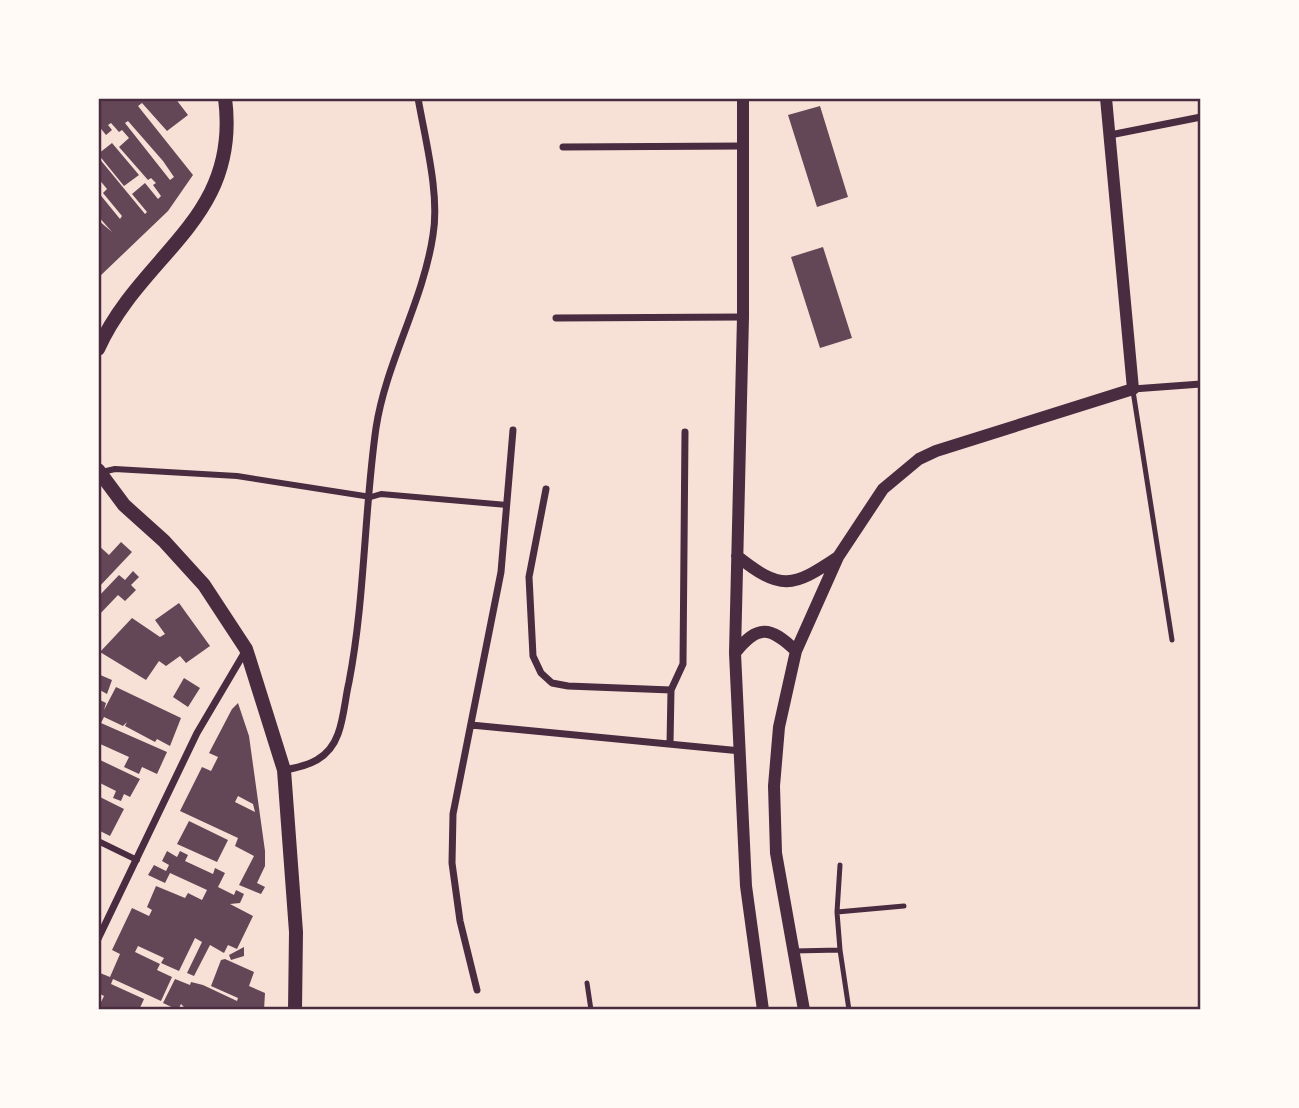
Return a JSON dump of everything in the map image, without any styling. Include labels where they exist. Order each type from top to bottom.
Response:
[{"type":"main road","points":[[100,340],[148,274],[206,206],[219,180],[227,149],[225,98]]},
{"type":"main road","points":[[99,472],[124,505],[164,541],[204,585],[246,649],[284,770],[296,932],[295,1010]]},
{"type":"street","points":[[284,770],[317,761],[330,750],[338,733],[354,656],[376,428],[389,374],[420,285],[434,233],[431,174],[418,98]]},
{"type":"street","points":[[743,98],[743,317],[735,653],[742,751],[746,886],[763,1010]]},
{"type":"street","points":[[1106,98],[1133,389]]},
{"type":"street","points":[[1110,135],[1201,117]]},
{"type":"street","points":[[563,147],[743,146]]},
{"type":"street","points":[[556,318],[743,317]]},
{"type":"street","points":[[804,1010],[776,853],[774,786],[779,727],[796,651],[838,557],[883,489],[919,459],[936,451],[1133,389],[1201,384]]},
{"type":"street","points":[[477,990],[460,920],[452,863],[453,814],[501,572],[513,430]]},
{"type":"street","points":[[670,744],[671,690],[682,664],[685,432]]},
{"type":"street","points":[[99,472],[115,469],[237,476],[371,497],[381,494],[507,505]]},
{"type":"street","points":[[546,489],[528,576],[533,656],[541,673],[552,683],[568,686],[671,690]]},
{"type":"street","points":[[737,556],[774,582],[795,580],[838,557]]},
{"type":"street","points":[[735,653],[759,631],[775,633],[796,651]]},
{"type":"street","points":[[98,939],[197,733],[246,649]]},
{"type":"street","points":[[471,725],[742,751]]},
{"type":"street","points":[[98,841],[137,860]]},
{"type":"lane","points":[[1133,389],[1172,640]]},
{"type":"lane","points":[[841,865],[837,912],[849,1010]]},
{"type":"lane","points":[[837,912],[904,906]]},
{"type":"lane","points":[[794,951],[840,950]]},
{"type":"lane","points":[[587,984],[591,1010]]},
{"type":"building","points":[[98,98],[175,98],[188,115],[167,131],[142,103],[138,106],[193,175],[168,211],[98,278],[98,220],[112,232],[98,216],[98,192],[120,219],[122,216],[103,193],[107,189],[98,178],[98,157],[145,214],[147,212],[132,194],[145,183],[158,199],[161,196],[153,185],[156,183],[151,178],[148,180],[119,147],[129,138],[122,130],[119,132],[111,123],[108,125],[112,130],[106,135],[98,125]],"holes":[[[128,121],[174,177],[170,180],[125,123]]]},
{"type":"building","points":[[820,106],[848,197],[817,207],[788,115]]},
{"type":"building","points":[[112,143],[139,175],[124,186],[98,154]]},
{"type":"building","points":[[823,247],[852,338],[820,348],[791,257]]},
{"type":"building","points":[[121,542],[132,552],[98,588],[98,545],[109,555]]},
{"type":"building","points":[[133,571],[139,577],[131,585],[136,590],[125,601],[118,595],[98,616],[98,597],[119,575],[125,580]]},
{"type":"building","points":[[179,603],[210,646],[186,663],[180,656],[166,666],[159,661],[146,680],[100,652],[132,618],[160,637],[165,634],[155,620]]},
{"type":"building","points":[[98,674],[112,680],[107,694],[98,689]]},
{"type":"building","points":[[184,678],[200,688],[188,707],[173,697]]},
{"type":"building","points":[[116,687],[181,718],[170,746],[157,739],[155,742],[125,726],[127,722],[123,726],[104,717],[101,723],[167,752],[157,774],[142,767],[139,774],[124,767],[129,757],[98,743],[98,699],[106,703],[104,710]]},
{"type":"building","points":[[238,703],[249,736],[265,851],[265,866],[257,883],[265,887],[261,894],[239,885],[254,856],[235,846],[238,838],[180,811],[202,767],[211,771],[218,757],[209,753],[232,709]],"holes":[[[238,796],[253,804],[255,812],[235,802]]]},
{"type":"building","points":[[98,759],[140,779],[130,797],[124,794],[121,801],[113,798],[116,791],[98,782]]},
{"type":"building","points":[[98,796],[124,809],[110,836],[98,830]]},
{"type":"building","points":[[189,821],[228,840],[217,862],[177,844]]},
{"type":"building","points":[[167,851],[177,857],[180,851],[188,855],[185,861],[213,874],[215,868],[225,873],[218,887],[234,895],[236,890],[244,894],[240,903],[230,904],[253,916],[237,949],[228,945],[224,953],[210,945],[194,976],[187,973],[202,942],[195,938],[179,971],[161,963],[164,958],[138,946],[135,952],[160,964],[157,970],[172,977],[161,1001],[113,979],[111,984],[144,999],[139,1010],[100,1010],[98,1008],[104,996],[98,993],[98,978],[100,973],[110,977],[120,954],[112,950],[132,908],[149,916],[152,910],[147,907],[156,886],[185,898],[188,893],[202,900],[207,890],[170,873],[165,883],[148,875],[154,865],[166,871],[169,865],[162,861]]},
{"type":"building","points":[[244,947],[244,956],[231,960],[229,955]]},
{"type":"building","points":[[225,959],[254,972],[249,986],[265,993],[264,1010],[187,1010],[181,1004],[178,1010],[163,1003],[175,979],[190,985],[191,982],[203,985],[237,1001],[238,998],[211,986],[221,960]]}]
